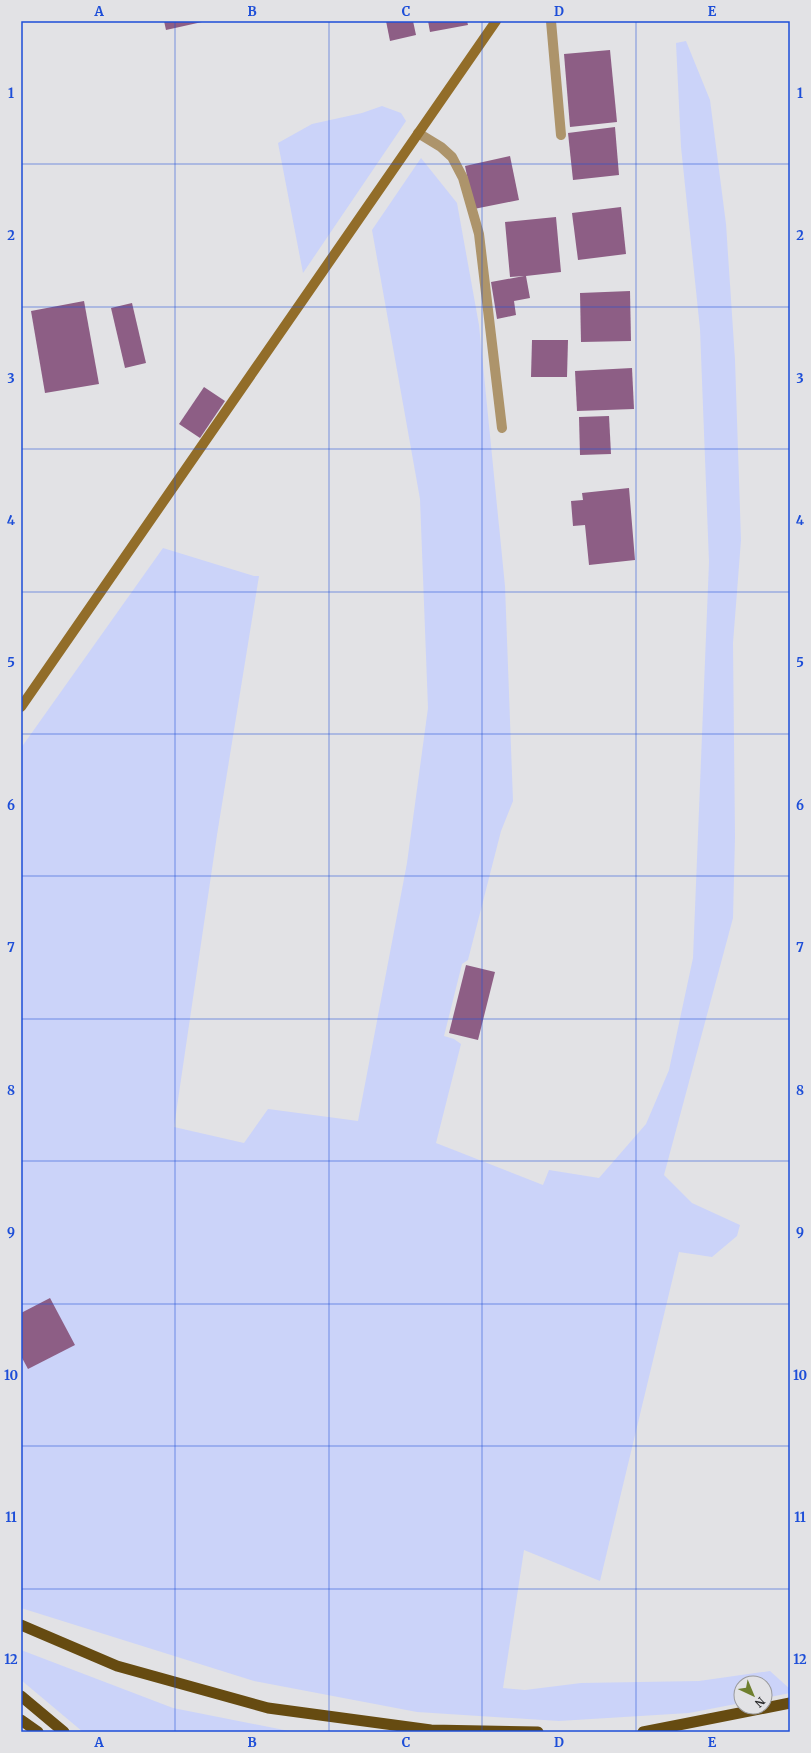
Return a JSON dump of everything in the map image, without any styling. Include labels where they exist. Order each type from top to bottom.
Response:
[{"type":"highway","points":[[21,1626],[117,1666],[268,1708],[431,1730],[538,1732]]},
{"type":"highway","points":[[21,1696],[64,1732]]},
{"type":"highway","points":[[643,1732],[790,1704]]},
{"type":"highway","points":[[21,1720],[38,1732]]},
{"type":"main road","points":[[21,707],[496,21]]},
{"type":"lane","points":[[551,21],[561,135]]},
{"type":"lane","points":[[418,133],[441,147],[452,157],[465,185],[479,234],[502,428]]},
{"type":"shaded area","points":[[686,41],[710,100],[726,224],[735,360],[741,540],[733,643],[735,837],[733,918],[664,1175],[692,1203],[740,1225],[737,1236],[712,1257],[679,1252],[600,1581],[524,1550],[503,1688],[525,1690],[581,1683],[699,1681],[733,1676],[733,1705],[689,1713],[559,1721],[417,1712],[254,1681],[21,1608],[21,748],[163,548],[254,576],[259,576],[217,835],[174,1127],[244,1143],[268,1109],[358,1121],[407,863],[428,708],[420,499],[372,230],[421,158],[457,203],[479,325],[505,586],[513,801],[501,831],[468,960],[462,964],[444,1036],[454,1039],[461,1044],[436,1143],[543,1185],[549,1170],[599,1178],[646,1124],[669,1070],[693,958],[709,562],[700,329],[681,147],[676,43]]},
{"type":"shaded area","points":[[382,106],[401,113],[406,121],[303,273],[278,143],[312,124],[362,113]]},
{"type":"shaded area","points":[[21,1650],[173,1708],[294,1732],[83,1732],[21,1680]]},
{"type":"shaded area","points":[[770,1671],[790,1689],[790,1693],[773,1696],[773,1675],[742,1675]]},
{"type":"building","points":[[164,21],[202,21],[202,22],[166,30]]},
{"type":"building","points":[[386,21],[413,21],[416,35],[390,41]]},
{"type":"building","points":[[428,21],[467,21],[468,25],[430,32]]},
{"type":"building","points":[[610,50],[617,122],[570,127],[564,54]]},
{"type":"building","points":[[615,127],[619,175],[573,180],[568,133]]},
{"type":"building","points":[[510,156],[519,200],[474,209],[465,166]]},
{"type":"building","points":[[621,207],[626,254],[578,260],[572,213]]},
{"type":"building","points":[[556,217],[561,272],[526,276],[530,298],[514,301],[516,315],[497,319],[491,282],[524,276],[510,277],[505,222]]},
{"type":"building","points":[[630,291],[631,341],[581,342],[580,293]]},
{"type":"building","points":[[84,301],[99,384],[45,393],[31,311]]},
{"type":"building","points":[[132,303],[146,363],[125,368],[111,308]]},
{"type":"building","points":[[532,340],[568,340],[567,377],[531,377]]},
{"type":"building","points":[[632,368],[634,409],[577,411],[575,371]]},
{"type":"building","points":[[204,387],[225,401],[200,438],[179,424]]},
{"type":"building","points":[[609,416],[611,454],[580,455],[579,417]]},
{"type":"building","points":[[629,488],[635,560],[589,565],[585,525],[573,526],[571,501],[583,500],[582,493]]},
{"type":"building","points":[[466,965],[495,972],[478,1040],[449,1033]]},
{"type":"building","points":[[50,1298],[75,1345],[28,1369],[21,1356],[21,1313]]}]
